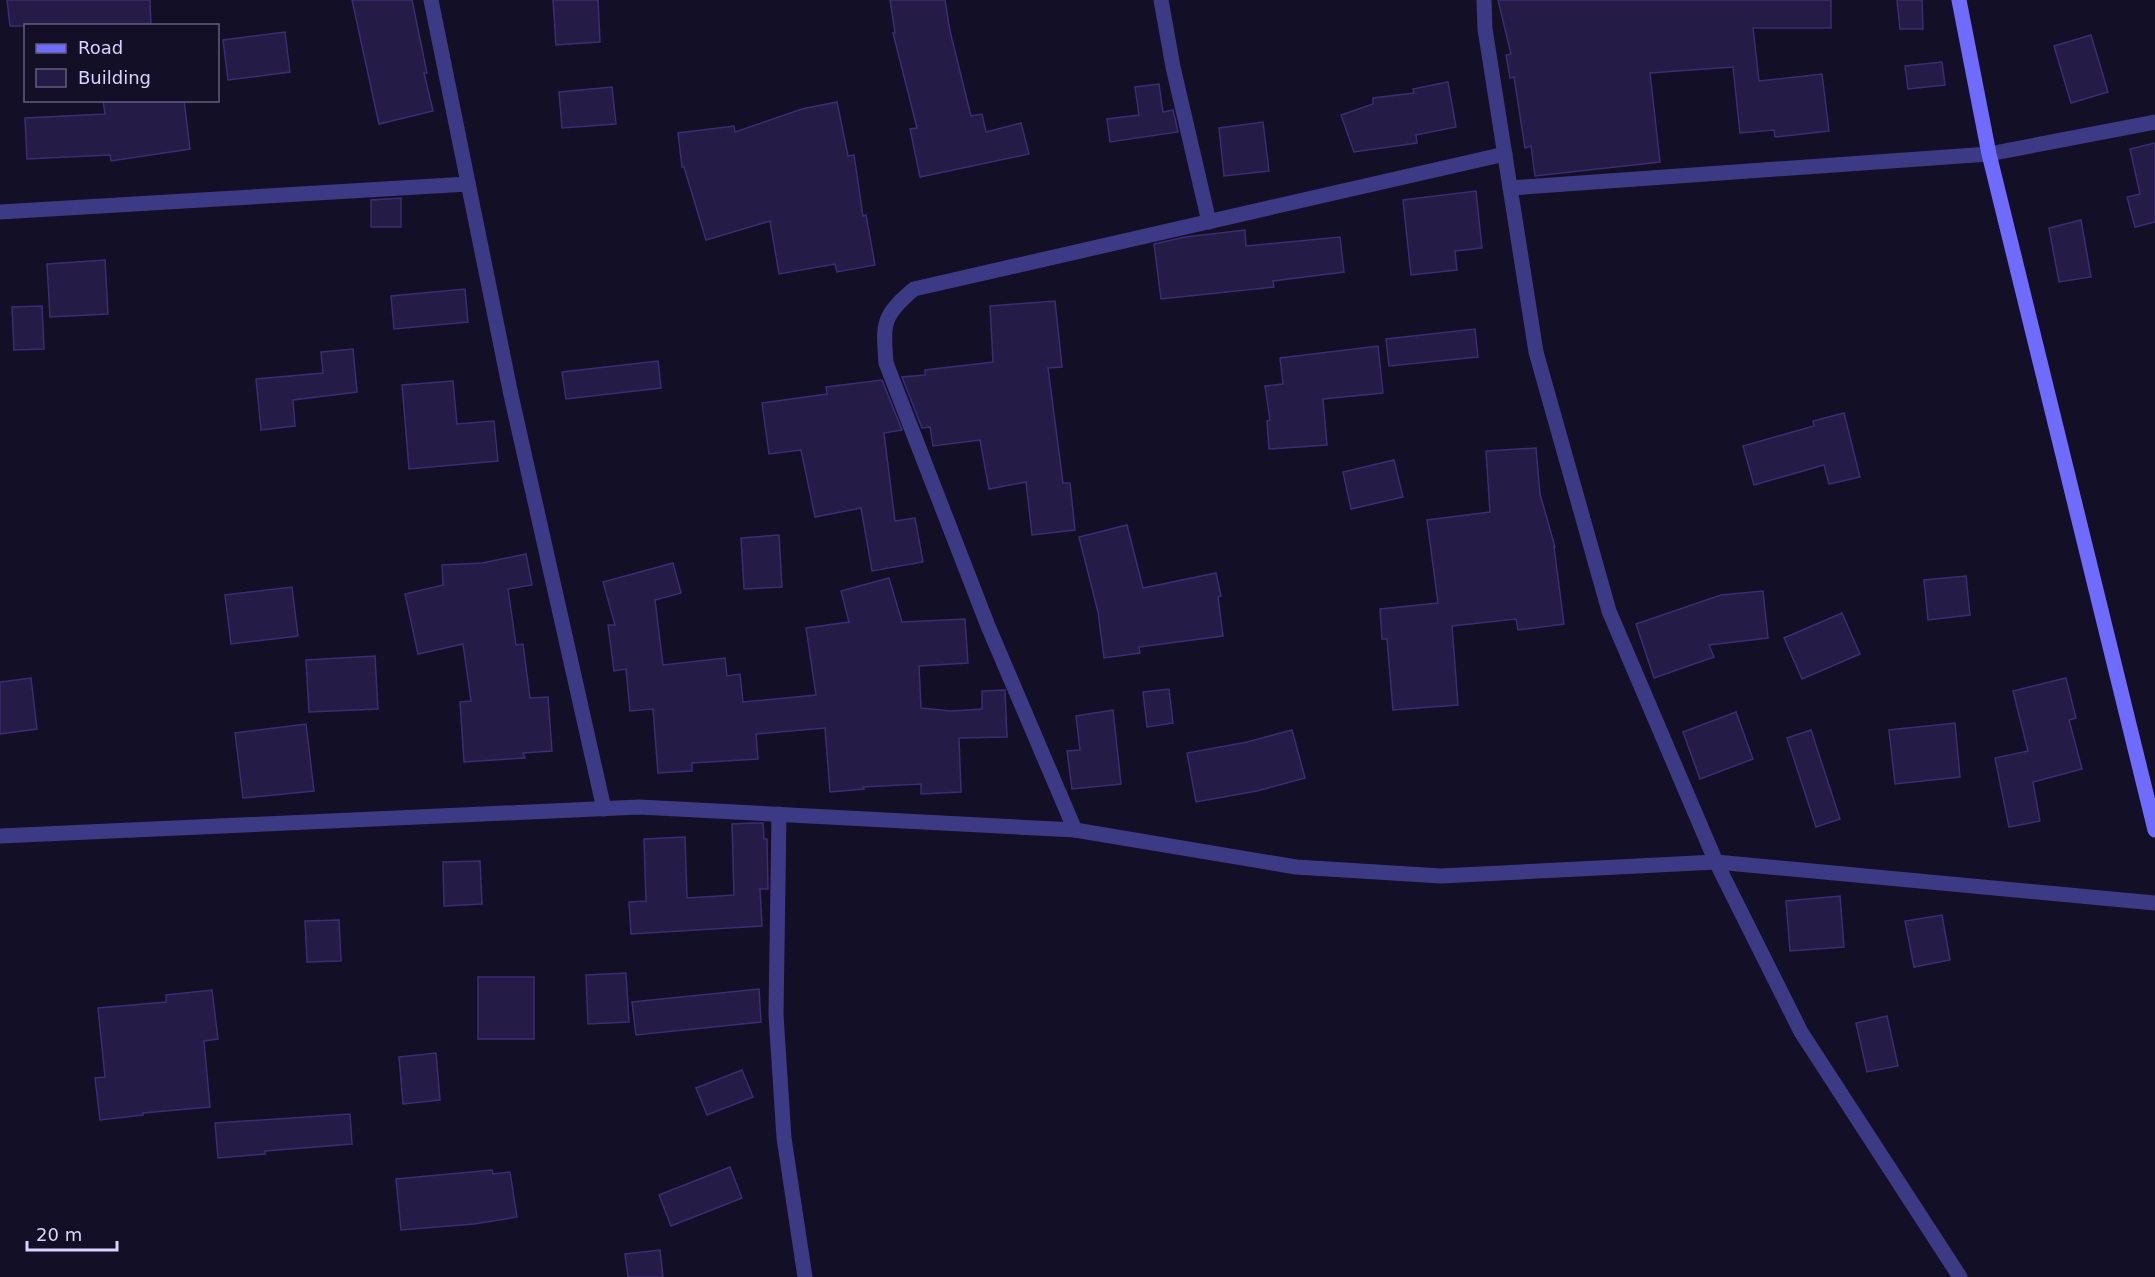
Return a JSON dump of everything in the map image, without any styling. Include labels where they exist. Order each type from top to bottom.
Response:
[{"type":"street","points":[[431,0],[511,395],[604,809]]},
{"type":"street","points":[[1161,0],[1173,67],[1209,222]]},
{"type":"street","points":[[1484,0],[1485,29],[1536,352],[1609,611],[1716,862],[1801,1032],[1959,1277]]},
{"type":"street","points":[[1959,0],[1989,154],[2155,830]]},
{"type":"street","points":[[1510,188],[1989,154],[2155,122]]},
{"type":"street","points":[[1075,830],[988,627],[886,363],[884,332],[892,307],[914,289],[1504,154]]},
{"type":"street","points":[[0,212],[468,184]]},
{"type":"street","points":[[0,836],[639,807],[1075,830],[1296,867],[1441,876],[1716,862],[2155,903]]},
{"type":"street","points":[[779,814],[777,1026],[784,1138],[805,1277]]},
{"type":"building","points":[[7,0],[150,0],[151,24],[24,24],[24,26],[10,26]]},
{"type":"building","points":[[352,0],[412,0],[433,111],[379,124]]},
{"type":"building","points":[[553,0],[598,0],[600,42],[556,45]]},
{"type":"building","points":[[890,0],[945,0],[950,31],[971,116],[982,114],[986,132],[1021,123],[1029,154],[920,177],[910,129],[917,128],[893,33],[895,33]]},
{"type":"building","points":[[1498,0],[1831,0],[1831,28],[1753,28],[1759,81],[1822,74],[1829,131],[1775,137],[1774,130],[1740,133],[1733,67],[1650,73],[1660,162],[1535,176],[1531,146],[1525,148],[1514,77],[1510,78],[1506,55],[1511,54]]},
{"type":"building","points":[[1897,0],[1922,0],[1923,29],[1900,29]]},
{"type":"building","points":[[285,32],[290,72],[228,80],[223,40]]},
{"type":"building","points":[[2091,35],[2108,92],[2071,103],[2054,46]]},
{"type":"building","points":[[1942,62],[1945,85],[1908,89],[1905,66]]},
{"type":"building","points":[[1448,82],[1456,127],[1416,135],[1417,143],[1354,152],[1341,115],[1373,104],[1373,98],[1414,93],[1413,89]]},
{"type":"building","points":[[1159,84],[1163,112],[1173,110],[1178,132],[1110,142],[1107,119],[1139,115],[1135,87]]},
{"type":"building","points":[[612,87],[616,124],[562,128],[559,92]]},
{"type":"building","points":[[103,102],[184,102],[190,149],[111,161],[110,155],[27,159],[25,118],[105,114]]},
{"type":"building","points":[[837,102],[848,156],[854,155],[863,216],[866,215],[875,265],[837,272],[835,264],[779,274],[770,221],[706,240],[684,167],[682,167],[678,133],[734,126],[735,132],[802,109]]},
{"type":"building","points":[[1263,122],[1269,171],[1224,176],[1219,128]]},
{"type":"building","points":[[2155,143],[2155,222],[2135,227],[2127,197],[2140,194],[2130,149]]},
{"type":"building","points":[[1476,191],[1482,248],[1455,251],[1457,270],[1411,275],[1403,200]]},
{"type":"building","points":[[401,198],[401,227],[371,227],[371,200]]},
{"type":"building","points":[[2081,220],[2091,277],[2059,282],[2049,228]]},
{"type":"building","points":[[1245,230],[1246,246],[1340,237],[1344,272],[1273,281],[1274,287],[1161,299],[1154,244],[1185,237]]},
{"type":"building","points":[[105,260],[108,314],[50,317],[47,264]]},
{"type":"building","points":[[465,289],[468,322],[394,329],[391,296]]},
{"type":"building","points":[[1055,301],[1062,367],[1048,368],[1063,483],[1070,483],[1075,530],[1032,535],[1026,482],[989,489],[980,440],[933,446],[930,427],[922,428],[902,377],[925,375],[925,370],[993,362],[990,306]]},
{"type":"building","points":[[42,306],[44,349],[14,350],[12,307]]},
{"type":"building","points":[[1475,329],[1478,357],[1389,366],[1386,339]]},
{"type":"building","points":[[1378,346],[1383,393],[1323,399],[1327,445],[1269,449],[1267,421],[1270,420],[1265,386],[1283,384],[1280,358]]},
{"type":"building","points":[[353,349],[357,392],[293,400],[295,426],[261,430],[256,379],[323,373],[321,352]]},
{"type":"building","points":[[658,361],[661,388],[566,399],[562,372]]},
{"type":"building","points":[[882,380],[902,430],[884,433],[895,521],[915,518],[923,562],[872,571],[861,508],[815,517],[801,450],[769,454],[762,403],[827,394],[826,387]]},
{"type":"building","points":[[453,381],[457,424],[494,421],[498,461],[409,469],[402,385]]},
{"type":"building","points":[[1844,413],[1860,477],[1829,484],[1824,465],[1754,485],[1743,446],[1814,426],[1813,421]]},
{"type":"building","points":[[1536,448],[1540,494],[1555,547],[1564,624],[1518,630],[1516,619],[1452,626],[1458,705],[1393,710],[1387,639],[1382,639],[1380,609],[1438,603],[1427,520],[1490,512],[1486,451]]},
{"type":"building","points":[[1394,460],[1403,497],[1351,509],[1343,472]]},
{"type":"building","points":[[1127,525],[1143,588],[1216,573],[1221,596],[1218,597],[1223,636],[1139,647],[1140,653],[1104,658],[1098,612],[1079,537]]},
{"type":"building","points":[[779,535],[782,587],[744,589],[741,538]]},
{"type":"building","points":[[526,554],[532,585],[508,589],[516,645],[523,644],[530,698],[548,697],[552,751],[523,753],[525,758],[464,762],[460,702],[471,701],[463,644],[418,654],[405,594],[443,585],[442,565],[482,563]]},
{"type":"building","points":[[673,563],[681,593],[655,600],[663,665],[725,658],[727,676],[740,674],[743,702],[816,695],[806,628],[849,622],[841,591],[889,578],[902,622],[965,619],[968,663],[919,666],[921,708],[951,711],[982,709],[982,691],[1005,690],[1007,737],[959,738],[961,792],[921,794],[921,784],[863,787],[864,789],[830,792],[825,728],[756,734],[758,759],[692,763],[692,771],[658,773],[653,709],[630,711],[626,669],[614,671],[608,625],[615,625],[603,582]]},
{"type":"building","points":[[1966,576],[1970,615],[1928,620],[1924,580]]},
{"type":"building","points":[[292,587],[298,636],[231,644],[225,595]]},
{"type":"building","points":[[1763,591],[1768,638],[1709,645],[1714,657],[1654,678],[1636,624],[1721,595]]},
{"type":"building","points":[[1842,613],[1860,654],[1802,679],[1784,638]]},
{"type":"building","points":[[375,656],[378,709],[309,712],[306,660]]},
{"type":"building","points":[[31,678],[37,729],[0,734],[0,682]]},
{"type":"building","points":[[2066,678],[2076,718],[2069,720],[2082,769],[2033,782],[2040,821],[2009,827],[1995,758],[2028,751],[2013,691]]},
{"type":"building","points":[[1169,689],[1173,723],[1147,727],[1143,692]]},
{"type":"building","points":[[1113,710],[1121,784],[1072,789],[1067,751],[1080,750],[1076,716]]},
{"type":"building","points":[[1736,712],[1753,759],[1700,779],[1683,732]]},
{"type":"building","points":[[1955,723],[1960,777],[1895,784],[1889,730]]},
{"type":"building","points":[[306,724],[314,791],[243,798],[235,733]]},
{"type":"building","points":[[1292,730],[1305,778],[1257,791],[1196,802],[1187,753],[1247,742]]},
{"type":"building","points":[[1811,730],[1840,819],[1816,827],[1787,738]]},
{"type":"building","points":[[763,823],[764,839],[767,839],[768,889],[760,889],[762,926],[631,934],[629,902],[646,901],[644,839],[685,837],[687,898],[734,895],[732,824]]},
{"type":"building","points":[[480,861],[482,904],[444,906],[443,862]]},
{"type":"building","points":[[1840,896],[1844,947],[1790,951],[1786,901]]},
{"type":"building","points":[[1942,915],[1950,960],[1914,967],[1905,921]]},
{"type":"building","points":[[339,920],[341,961],[307,962],[305,921]]},
{"type":"building","points":[[626,973],[629,1022],[588,1024],[586,975]]},
{"type":"building","points":[[478,977],[534,977],[534,1039],[478,1039]]},
{"type":"building","points":[[759,989],[761,1022],[636,1035],[632,1002]]},
{"type":"building","points":[[212,990],[218,1039],[204,1041],[210,1107],[143,1113],[143,1115],[100,1120],[95,1078],[105,1077],[98,1008],[166,1002],[166,995]]},
{"type":"building","points":[[1887,1016],[1898,1066],[1867,1072],[1856,1023]]},
{"type":"building","points":[[436,1053],[440,1100],[403,1104],[399,1057]]},
{"type":"building","points":[[742,1070],[753,1097],[707,1115],[696,1088]]},
{"type":"building","points":[[350,1114],[352,1144],[265,1151],[265,1154],[218,1158],[215,1123]]},
{"type":"building","points":[[730,1167],[742,1198],[671,1226],[659,1195]]},
{"type":"building","points":[[492,1170],[493,1174],[510,1172],[517,1217],[474,1224],[401,1230],[396,1179]]},
{"type":"building","points":[[660,1250],[663,1277],[628,1277],[625,1254]]}]
